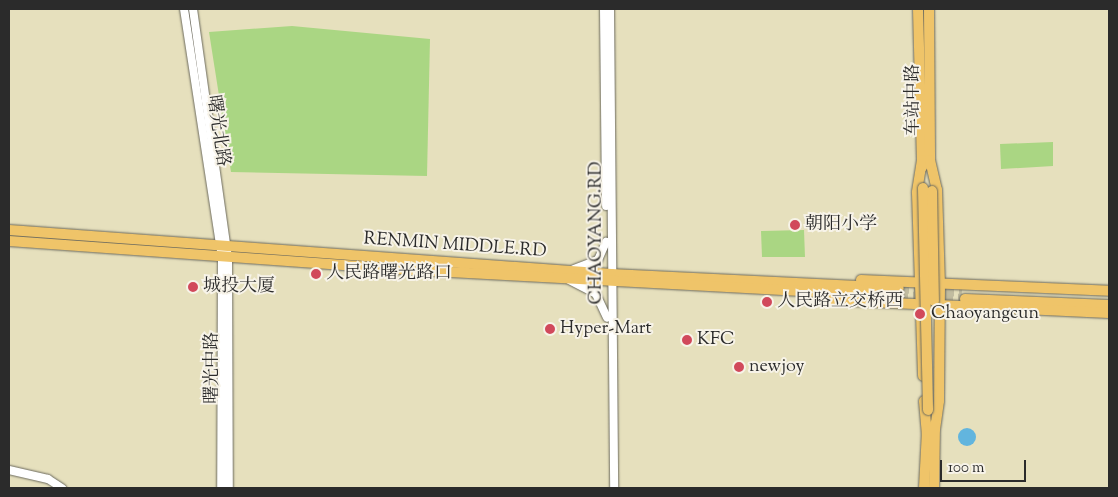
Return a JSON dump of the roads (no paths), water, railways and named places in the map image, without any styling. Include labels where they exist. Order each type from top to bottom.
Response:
[{"type":"main road","name":"车站中路","points":[[918,9],[927,189],[931,433]]},
{"type":"main road","name":"车站中路","points":[[926,160],[929,9]]},
{"type":"main road","points":[[926,160],[916,193],[918,281],[934,488]]},
{"type":"main road","points":[[924,488],[931,433],[939,402],[940,307],[937,190],[926,160]]},
{"type":"main road","name":"RENMIN MIDDLE.RD","points":[[9,230],[224,253]]},
{"type":"main road","name":"RENMIN MIDDLE.RD","points":[[9,241],[704,283],[899,292]]},
{"type":"main road","points":[[704,283],[730,276],[918,281],[1109,291]]},
{"type":"main road","points":[[704,283],[737,293],[919,306],[1109,313]]},
{"type":"main road","points":[[1109,300],[965,295],[1109,305]]},
{"type":"street","name":"曙光北路","points":[[184,9],[224,253]]},
{"type":"street","name":"曙光北路","points":[[193,9],[224,253]]},
{"type":"street","name":"CHAOYANG.RD","points":[[604,9],[606,242],[609,277],[607,318],[610,488]]},
{"type":"street","name":"CHAOYANG.RD","points":[[610,9],[609,277],[614,488]]},
{"type":"street","points":[[567,275],[598,260],[606,242]]},
{"type":"street","name":"曙光中路","points":[[222,488],[224,253]]},
{"type":"street","name":"曙光中路","points":[[224,253],[229,488]]},
{"type":"street","points":[[567,275],[596,294],[607,318]]},
{"type":"street","points":[[9,470],[48,479],[62,488]]},
{"type":"water","points":[[967,428],[973,431],[976,437],[973,443],[967,446],[961,443],[958,437],[961,431]]},
{"type":"tunnel","points":[[899,288],[962,292]]},
{"type":"tunnel","points":[[898,296],[965,299]]},
{"type":"place","name":"朝阳小学","points":[[795,225]]},
{"type":"place","name":"人民路曙光路口","points":[[316,274]]},
{"type":"place","name":"城投大厦","points":[[193,287]]},
{"type":"place","name":"人民路立交桥西","points":[[767,302]]},
{"type":"place","name":"Chaoyangcun","points":[[920,314]]},
{"type":"place","name":"Hyper-Mart","points":[[550,329]]},
{"type":"place","name":"KFC","points":[[687,340]]},
{"type":"place","name":"newjoy","points":[[739,367]]}]
